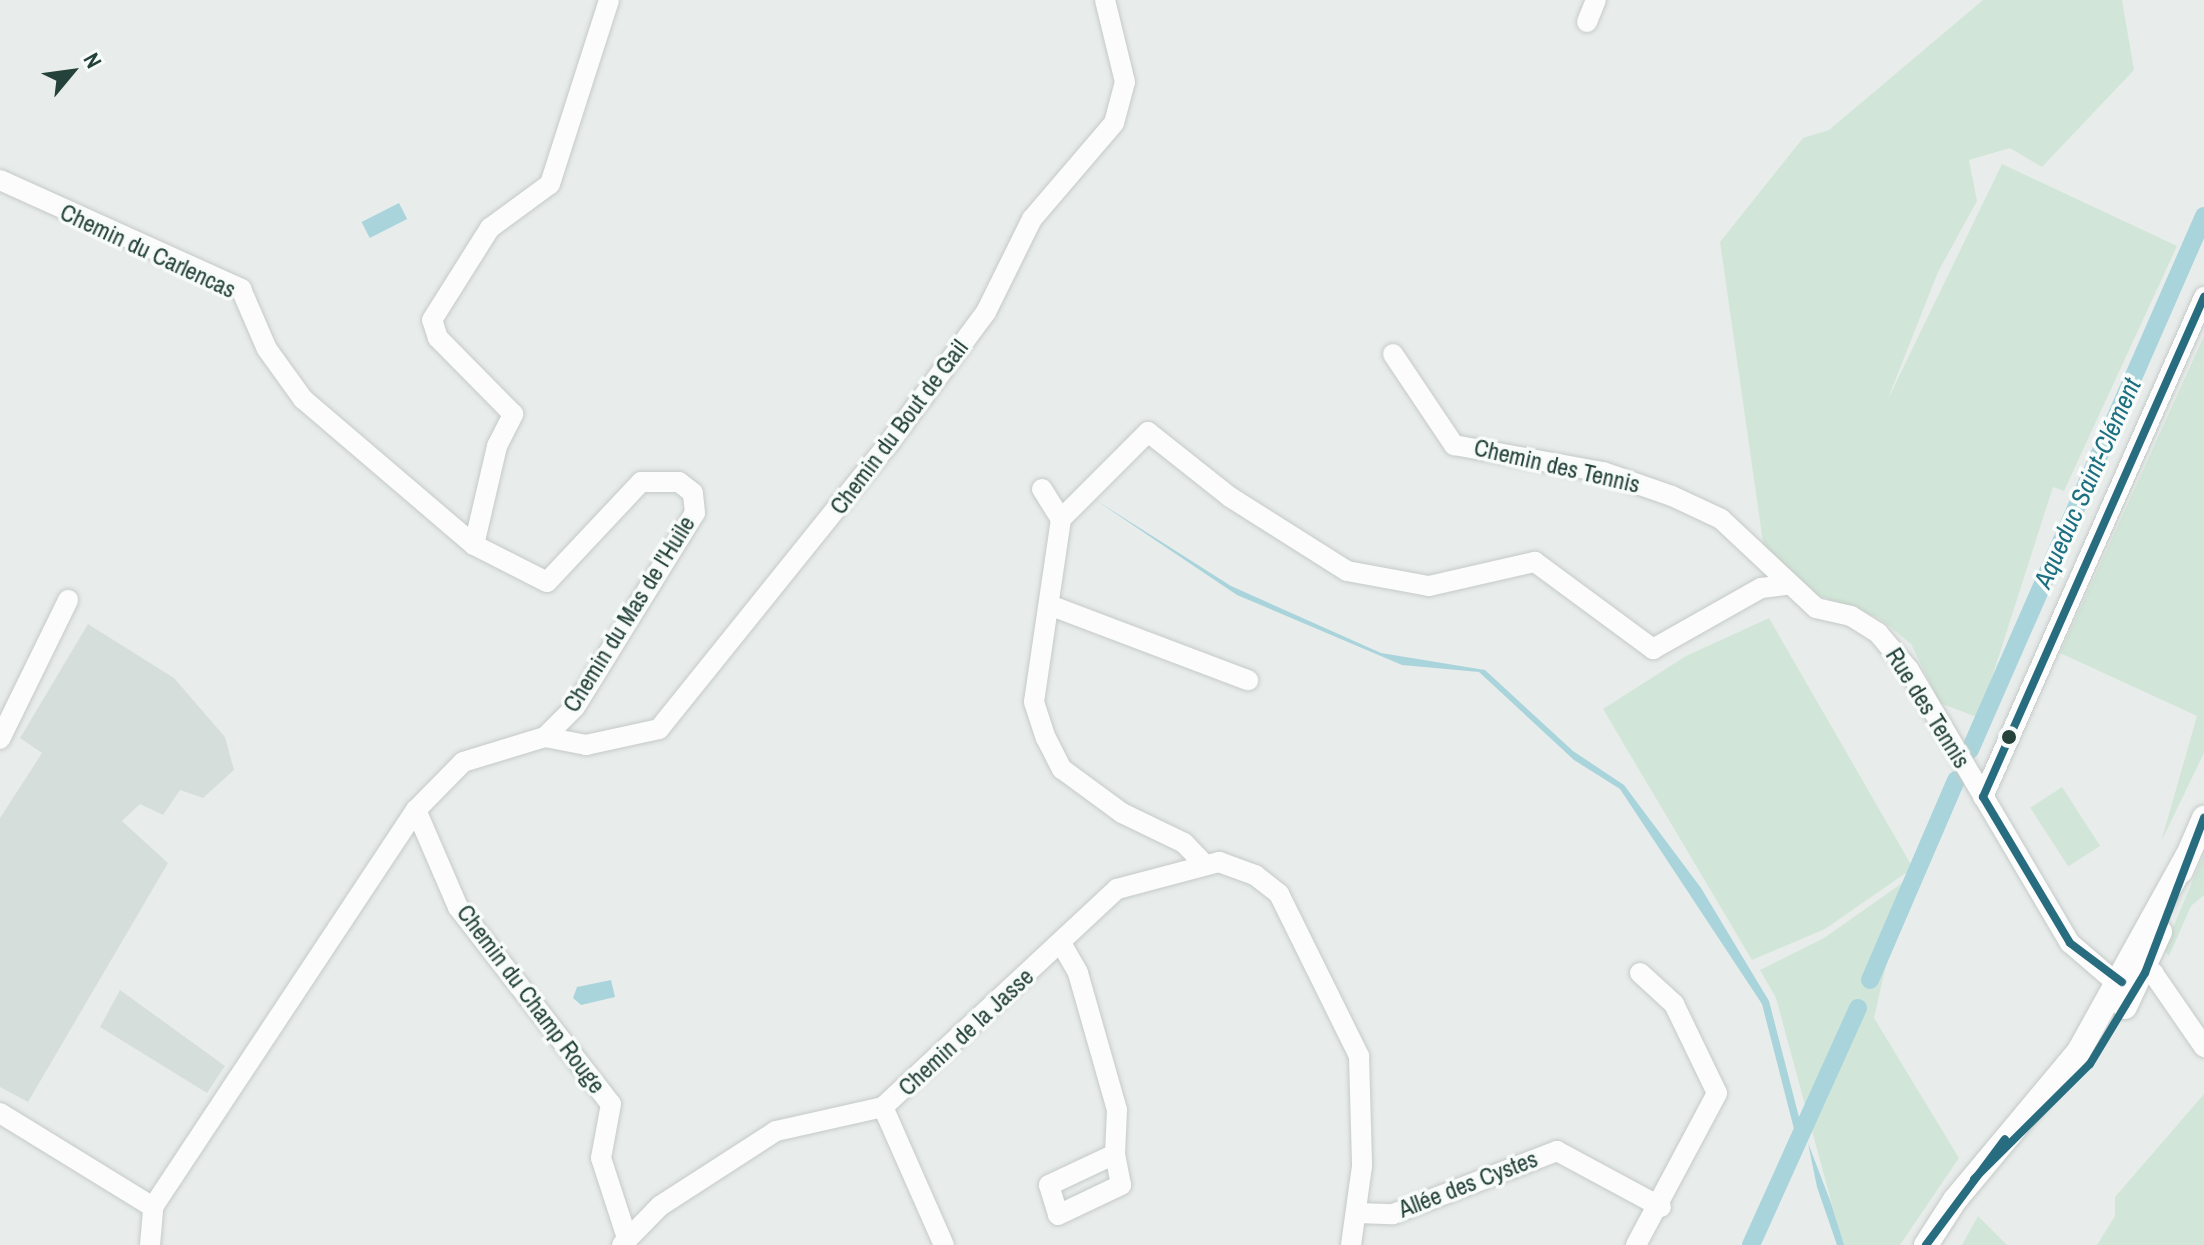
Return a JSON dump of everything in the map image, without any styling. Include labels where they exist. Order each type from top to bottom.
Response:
[{"type":"street","points":[[474,545],[497,446],[513,414],[438,338],[432,320],[490,228],[550,184],[609,0]]},
{"type":"street","name":"Chemin du Bout de Gail","points":[[545,737],[586,745],[659,729],[889,443],[986,312],[1032,219],[1114,123],[1125,82],[1105,0]]},
{"type":"street","points":[[1587,22],[1596,0]]},
{"type":"street","name":"Chemin du Carlencas","points":[[0,180],[241,289],[267,349],[303,399],[474,545]]},
{"type":"street","points":[[1983,797],[2204,297]]},
{"type":"street","name":"Chemin des Tennis","points":[[1393,354],[1454,445],[1603,472],[1672,496],[1721,519],[1785,585]]},
{"type":"street","points":[[1351,1245],[1357,1213],[1362,1096],[1353,1039],[1279,894],[1233,865],[1203,863],[1184,843],[1122,813],[1062,769],[1034,702],[1061,519],[1148,432],[1230,497],[1347,571],[1429,586],[1535,562],[1653,649],[1761,588],[1785,585]]},
{"type":"street","name":"Chemin du Mas de l'Huile","points":[[150,1245],[153,1207],[416,810],[463,762],[545,737],[575,707],[695,513],[693,493],[679,482],[641,482],[547,582],[474,545]]},
{"type":"street","points":[[1042,489],[1061,519]]},
{"type":"street","name":"Rue des Tennis","points":[[1785,585],[1816,608],[1851,616],[1897,651],[2070,943],[2122,982]]},
{"type":"street","points":[[0,739],[68,600]]},
{"type":"street","points":[[1049,605],[1248,680]]},
{"type":"street","name":"Chemin du Champ Rouge","points":[[416,810],[458,907],[611,1104],[601,1158],[625,1242]]},
{"type":"street","points":[[1926,1245],[1974,1179],[2079,1051],[2122,982],[2204,818]]},
{"type":"street","points":[[1974,1179],[2090,1064],[2145,973],[2187,856]]},
{"type":"street","name":"Chemin de la Jasse","points":[[625,1242],[660,1206],[776,1131],[883,1107],[1117,889],[1203,863]]},
{"type":"street","points":[[1061,943],[1078,973],[1117,1110],[1115,1154]]},
{"type":"street","points":[[1636,1245],[1661,1207],[1717,1093],[1674,1004],[1640,973]]},
{"type":"street","points":[[2122,982],[2145,973]]},
{"type":"street","points":[[2145,973],[2169,990],[2204,1047]]},
{"type":"street","points":[[883,1107],[944,1245]]},
{"type":"street","points":[[0,1113],[153,1207]]},
{"type":"street","name":"Allée des Cystes","points":[[1357,1213],[1393,1214],[1557,1151],[1661,1207]]},
{"type":"shaded area","points":[[88,624],[174,678],[225,737],[234,770],[203,798],[180,790],[163,815],[140,804],[122,821],[168,863],[28,1102],[0,1087],[0,818],[42,753],[20,738]]},
{"type":"shaded area","points":[[120,990],[225,1066],[207,1093],[100,1027]]},
{"type":"green space","points":[[1983,0],[2122,0],[2134,70],[2042,167],[2010,148],[1969,160],[1977,201],[1938,272],[1887,401],[2002,164],[2177,246],[2064,491],[2053,487],[1979,718],[1940,703],[1911,644],[1879,618],[1815,594],[1764,549],[1720,242],[1803,138],[1829,130]]},
{"type":"green space","points":[[2204,336],[2204,753],[2161,842],[2197,716],[2060,653]]},
{"type":"green space","points":[[1769,618],[1913,868],[1825,929],[1752,960],[1603,709],[1686,656]]},
{"type":"green space","points":[[2062,787],[2100,846],[2068,866],[2030,808]]},
{"type":"green space","points":[[2204,854],[2204,895],[2191,906],[2169,956],[2164,949]]},
{"type":"green space","points":[[1905,881],[1874,1018],[1959,1158],[1900,1245],[1843,1245],[1776,998],[1760,970],[1824,938]]},
{"type":"green space","points":[[2204,1094],[2204,1245],[2097,1245],[2115,1216],[2115,1197]]},
{"type":"green space","points":[[1978,1216],[2007,1245],[1962,1245]]},
{"type":"water","points":[[399,203],[407,219],[370,238],[362,222]]},
{"type":"water","points":[[1094,499],[1231,586],[1381,653],[1485,670],[1573,751],[1624,785],[1701,888],[1769,1001],[1800,1121],[1795,1133],[1762,1004],[1620,789],[1574,760],[1479,672],[1402,665],[1237,595]]},
{"type":"water","points":[[611,980],[615,997],[581,1005],[573,998],[577,987]]},
{"type":"water","points":[[1808,1143],[1844,1245],[1837,1245],[1817,1187]]},
{"type":"waterway","name":"Aqueduc Saint-Clément","points":[[1970,750],[2204,216]]},
{"type":"waterway","name":"Aqueduc Saint-Clément","points":[[1870,980],[1956,780]]},
{"type":"waterway","name":"Aqueduc Saint-Clément","points":[[1751,1245],[1858,1008]]},
{"type":"transit line","points":[[1983,797],[2204,297]]},
{"type":"transit line","points":[[1983,797],[2070,943],[2122,982]]},
{"type":"transit line","points":[[1974,1179],[2090,1064],[2145,973],[2204,818]]},
{"type":"transit line","points":[[1926,1245],[2005,1139]]}]
